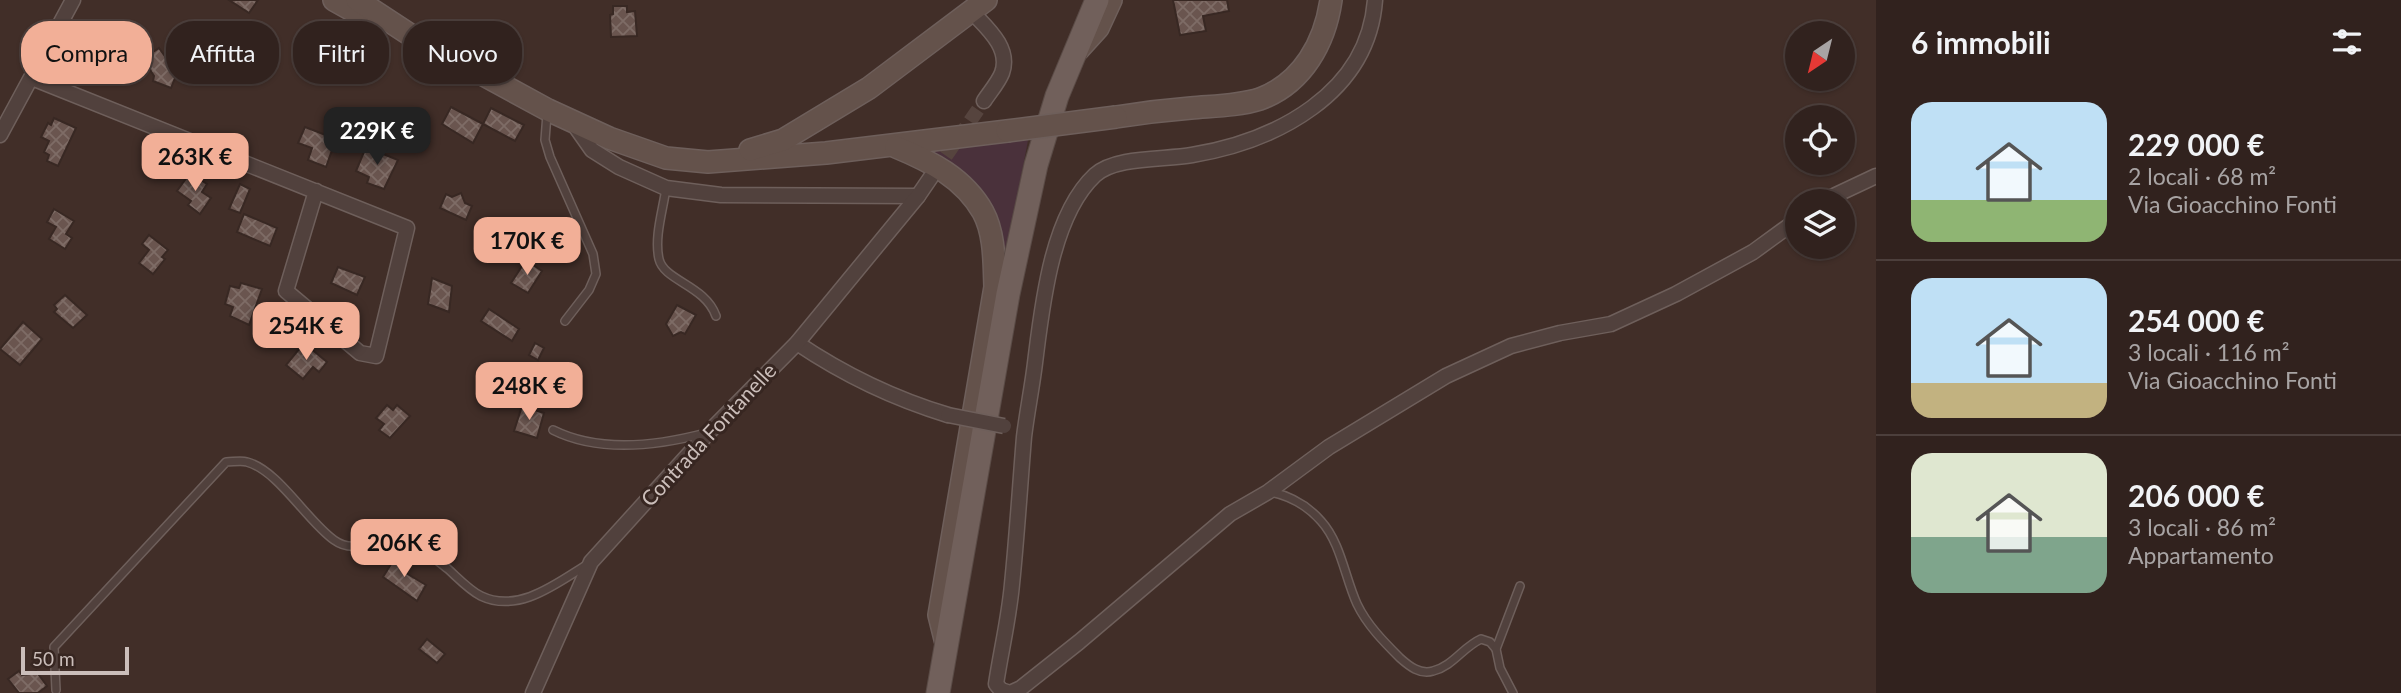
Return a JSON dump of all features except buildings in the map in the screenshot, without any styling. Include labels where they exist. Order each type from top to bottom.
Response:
[{"type":"main road","points":[[334,0],[367,19],[403,33]]},
{"type":"main road","points":[[357,0],[403,30]]},
{"type":"main road","points":[[938,693],[1008,294],[1027,204],[1054,107],[1097,0]]},
{"type":"main road","points":[[1074,54],[1098,28],[1111,0]]},
{"type":"main road","points":[[500,84],[572,121],[666,158],[708,162],[895,146],[1260,99],[1291,81],[1315,53],[1327,25],[1331,0]]},
{"type":"main road","points":[[708,162],[783,140],[869,88],[978,4]]},
{"type":"main road","points":[[895,146],[928,160],[959,182],[983,212],[993,245],[995,287],[939,615],[946,643]]},
{"type":"street","points":[[1374,0],[1373,19],[1366,43],[1352,69],[1336,88],[1298,116],[1280,128],[1238,146],[1192,155],[1127,162],[1106,168],[1095,175],[1072,207],[1057,239],[1041,313],[1025,433],[1012,587],[995,688],[1010,693],[1021,688],[1230,514],[1268,492],[1329,447],[1446,376],[1511,346],[1560,333],[1611,324],[1676,294],[1753,252],[1785,229]]},
{"type":"street","points":[[62,21],[72,1]]},
{"type":"street","points":[[978,4],[1003,56],[1002,73],[984,101]]},
{"type":"street","points":[[0,135],[29,84]]},
{"type":"street","points":[[47,84],[316,191],[407,228],[376,356],[360,353],[286,291],[316,191]]},
{"type":"street","points":[[572,121],[592,150],[619,167],[666,188],[721,195],[918,196]]},
{"type":"street","points":[[1848,189],[1876,176]]},
{"type":"street","name":"Contrada Fontanelle","points":[[533,693],[591,562],[709,432],[797,342],[931,177]]},
{"type":"street","points":[[797,342],[818,357],[909,403],[1025,433]]},
{"type":"lane","points":[[548,110],[545,140],[593,254],[596,274],[589,290],[565,321]]},
{"type":"lane","points":[[666,188],[659,261],[667,273],[694,288],[712,306],[716,316]]},
{"type":"lane","points":[[553,430],[570,439],[646,445],[709,432]]},
{"type":"lane","points":[[56,690],[54,647],[226,462],[245,461],[261,467],[334,540],[350,548],[368,545],[384,537],[403,539],[433,557],[480,595],[498,601],[516,601],[534,596],[591,562]]},
{"type":"lane","points":[[1268,492],[1290,496],[1321,521],[1347,573],[1357,604],[1379,637],[1408,665],[1424,673],[1433,671],[1452,662],[1473,642],[1481,639],[1490,642],[1496,649],[1500,668],[1513,693]]},
{"type":"lane","points":[[1496,649],[1520,586]]},
{"type":"shaded area","points":[[1028,140],[1005,264],[995,226],[931,153],[932,148]]},
{"type":"tunnel","points":[[934,173],[984,101]]}]
